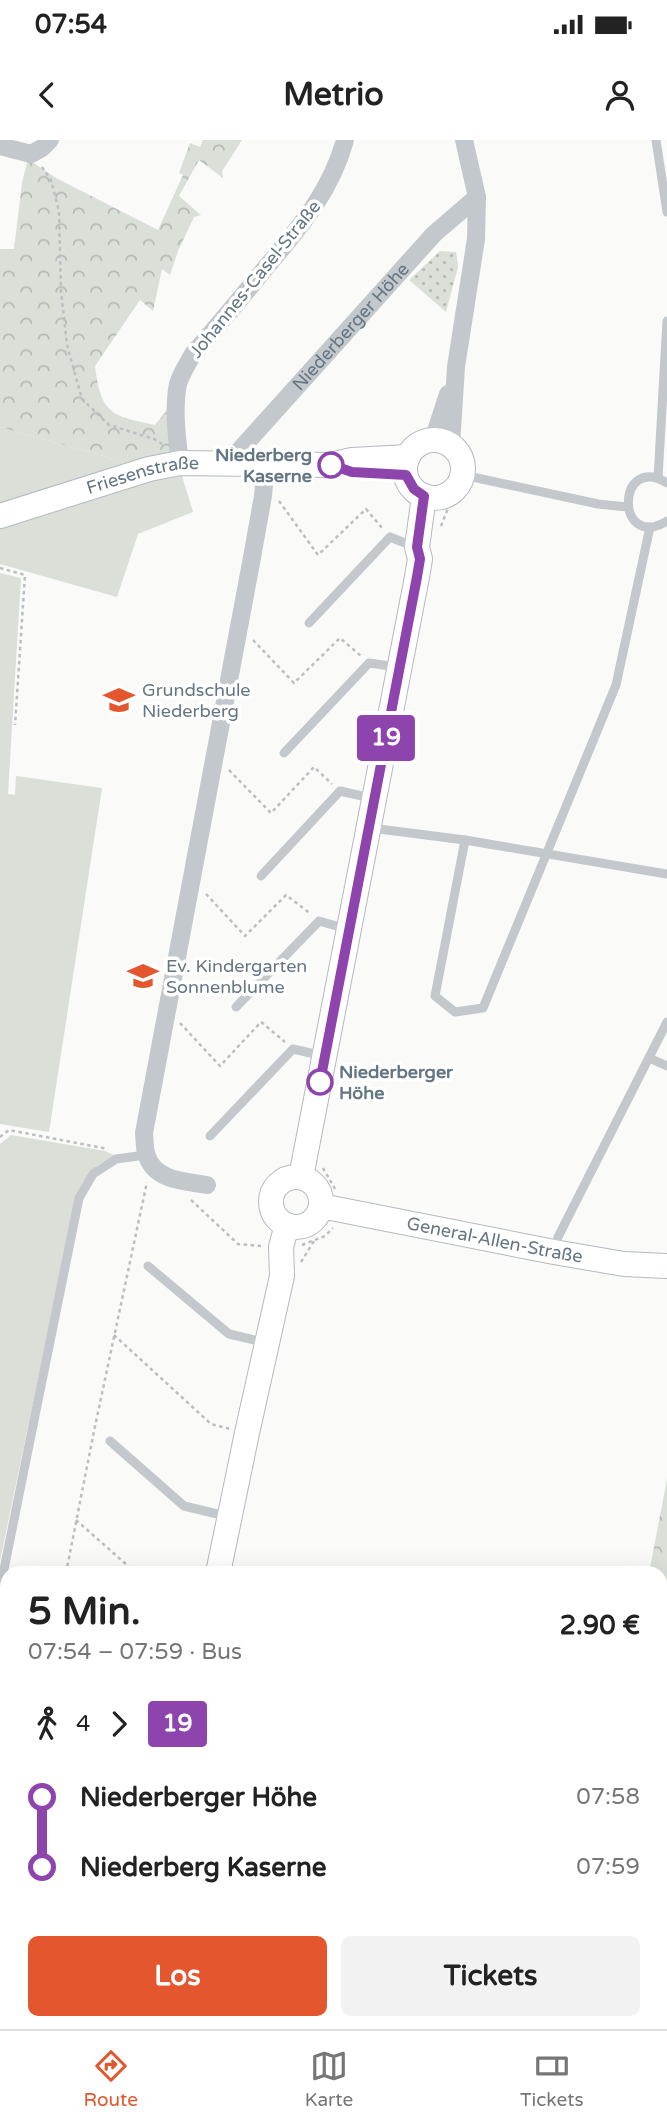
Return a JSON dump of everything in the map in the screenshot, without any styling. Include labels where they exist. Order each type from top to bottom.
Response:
[{"type":"street","points":[[0,146],[31,153],[50,140]]},
{"type":"street","name":"Johannes-Casel-Straße","points":[[180,463],[176,409],[178,384],[185,368],[193,354],[310,216],[327,186],[345,140]]},
{"type":"street","points":[[442,443],[476,239],[477,197],[464,140]]},
{"type":"street","name":"Niederberger Höhe","points":[[229,462],[434,234],[477,197]]},
{"type":"street","points":[[442,443],[461,458],[463,475],[456,488],[432,496],[414,489],[407,466],[418,445],[442,443]]},
{"type":"street","name":"Friesenstraße","points":[[0,516],[149,469],[180,463],[331,465],[352,460],[407,466]]},
{"type":"street","points":[[207,1185],[168,1178],[148,1160],[144,1133],[238,636],[263,496],[266,463]]},
{"type":"street","points":[[290,1237],[330,1208],[311,1181],[310,1169],[325,1057],[375,799],[418,553],[429,549],[432,496]]},
{"type":"street","points":[[220,1566],[282,1276],[291,1260],[290,1237],[272,1209],[272,1195],[280,1182],[310,1169]]},
{"type":"street","name":"General-Allen-Straße","points":[[330,1208],[554,1252],[624,1264],[667,1266]]},
{"type":"lane","points":[[656,140],[667,212]]},
{"type":"lane","points":[[667,321],[663,481],[650,477],[637,482],[628,494],[627,507],[634,519],[641,524],[650,527],[667,521]]},
{"type":"lane","points":[[463,475],[598,504],[627,507]]},
{"type":"lane","points":[[465,840],[435,996],[455,1012],[484,1008],[616,685],[650,527]]},
{"type":"lane","points":[[309,623],[390,537],[418,553]]},
{"type":"lane","points":[[284,753],[369,663],[399,667]]},
{"type":"lane","points":[[261,876],[340,791],[375,799]]},
{"type":"lane","points":[[369,828],[465,840],[667,874]]},
{"type":"lane","points":[[236,1007],[319,921],[349,929]]},
{"type":"lane","points":[[554,1252],[558,1237],[666,1025]]},
{"type":"lane","points":[[210,1136],[293,1049],[325,1057]]},
{"type":"lane","points":[[649,1058],[667,1066]]},
{"type":"lane","points":[[5,1566],[79,1198],[93,1174],[116,1159],[127,1156],[148,1160]]},
{"type":"lane","points":[[148,1266],[229,1334],[267,1343]]},
{"type":"lane","points":[[110,1441],[184,1506],[230,1517]]},
{"type":"path","points":[[31,153],[51,180],[59,211],[61,291],[67,345],[82,399],[109,425],[154,439]]},
{"type":"path","points":[[263,496],[278,500],[318,555],[366,509],[390,537]]},
{"type":"path","points":[[0,568],[25,575],[15,725]]},
{"type":"path","points":[[238,636],[253,639],[294,683],[340,638],[369,663]]},
{"type":"path","points":[[213,764],[228,768],[271,813],[314,767],[340,791]]},
{"type":"path","points":[[190,888],[204,892],[244,936],[286,895],[319,921]]},
{"type":"path","points":[[166,1017],[179,1022],[220,1066],[261,1022],[293,1049]]},
{"type":"path","points":[[0,1137],[9,1130],[105,1148],[127,1156]]},
{"type":"path","points":[[67,1566],[148,1160]]},
{"type":"path","points":[[168,1178],[239,1244],[290,1237],[325,1236],[332,1228],[330,1208],[340,1195],[330,1182],[310,1169]]},
{"type":"path","points":[[114,1335],[211,1424],[247,1433]]},
{"type":"path","points":[[76,1520],[128,1566]]},
{"type":"green space","points":[[203,140],[242,140],[222,171],[223,178],[199,160],[179,196],[201,215],[194,217],[170,275],[162,269],[153,311],[140,300],[95,366],[97,382],[105,403],[118,415],[155,425],[167,410],[172,454],[128,463],[0,427],[0,249],[14,249],[22,183],[28,159],[56,178],[158,230],[183,175],[179,173],[190,143],[200,147]]},
{"type":"green space","points":[[440,251],[456,252],[458,267],[446,312],[409,280]]},
{"type":"green space","points":[[0,427],[128,463],[0,504]]},
{"type":"green space","points":[[182,476],[193,512],[138,534],[117,597],[0,564],[0,527],[160,478]]},
{"type":"green space","points":[[0,573],[21,578],[8,794],[15,795],[16,776],[102,788],[49,1132],[0,1124]]},
{"type":"green space","points":[[11,1135],[105,1151],[114,1155],[96,1166],[76,1197],[0,1561],[0,1144]]},
{"type":"green space","points":[[667,1479],[667,1566],[650,1566]]},
{"type":"bus line","name":"19","points":[[320,1082],[417,577],[420,559],[417,547],[424,496],[414,489],[406,475],[352,472],[331,465]]},
{"type":"place","name":"Niederberg Kaserne","points":[[331,465]]},
{"type":"place","name":"Grundschule Niederberg","points":[[119,700]]},
{"type":"place","name":"Ev. Kindergarten Sonnenblume","points":[[143,976]]},
{"type":"place","name":"Niederberger Höhe","points":[[320,1082]]}]
